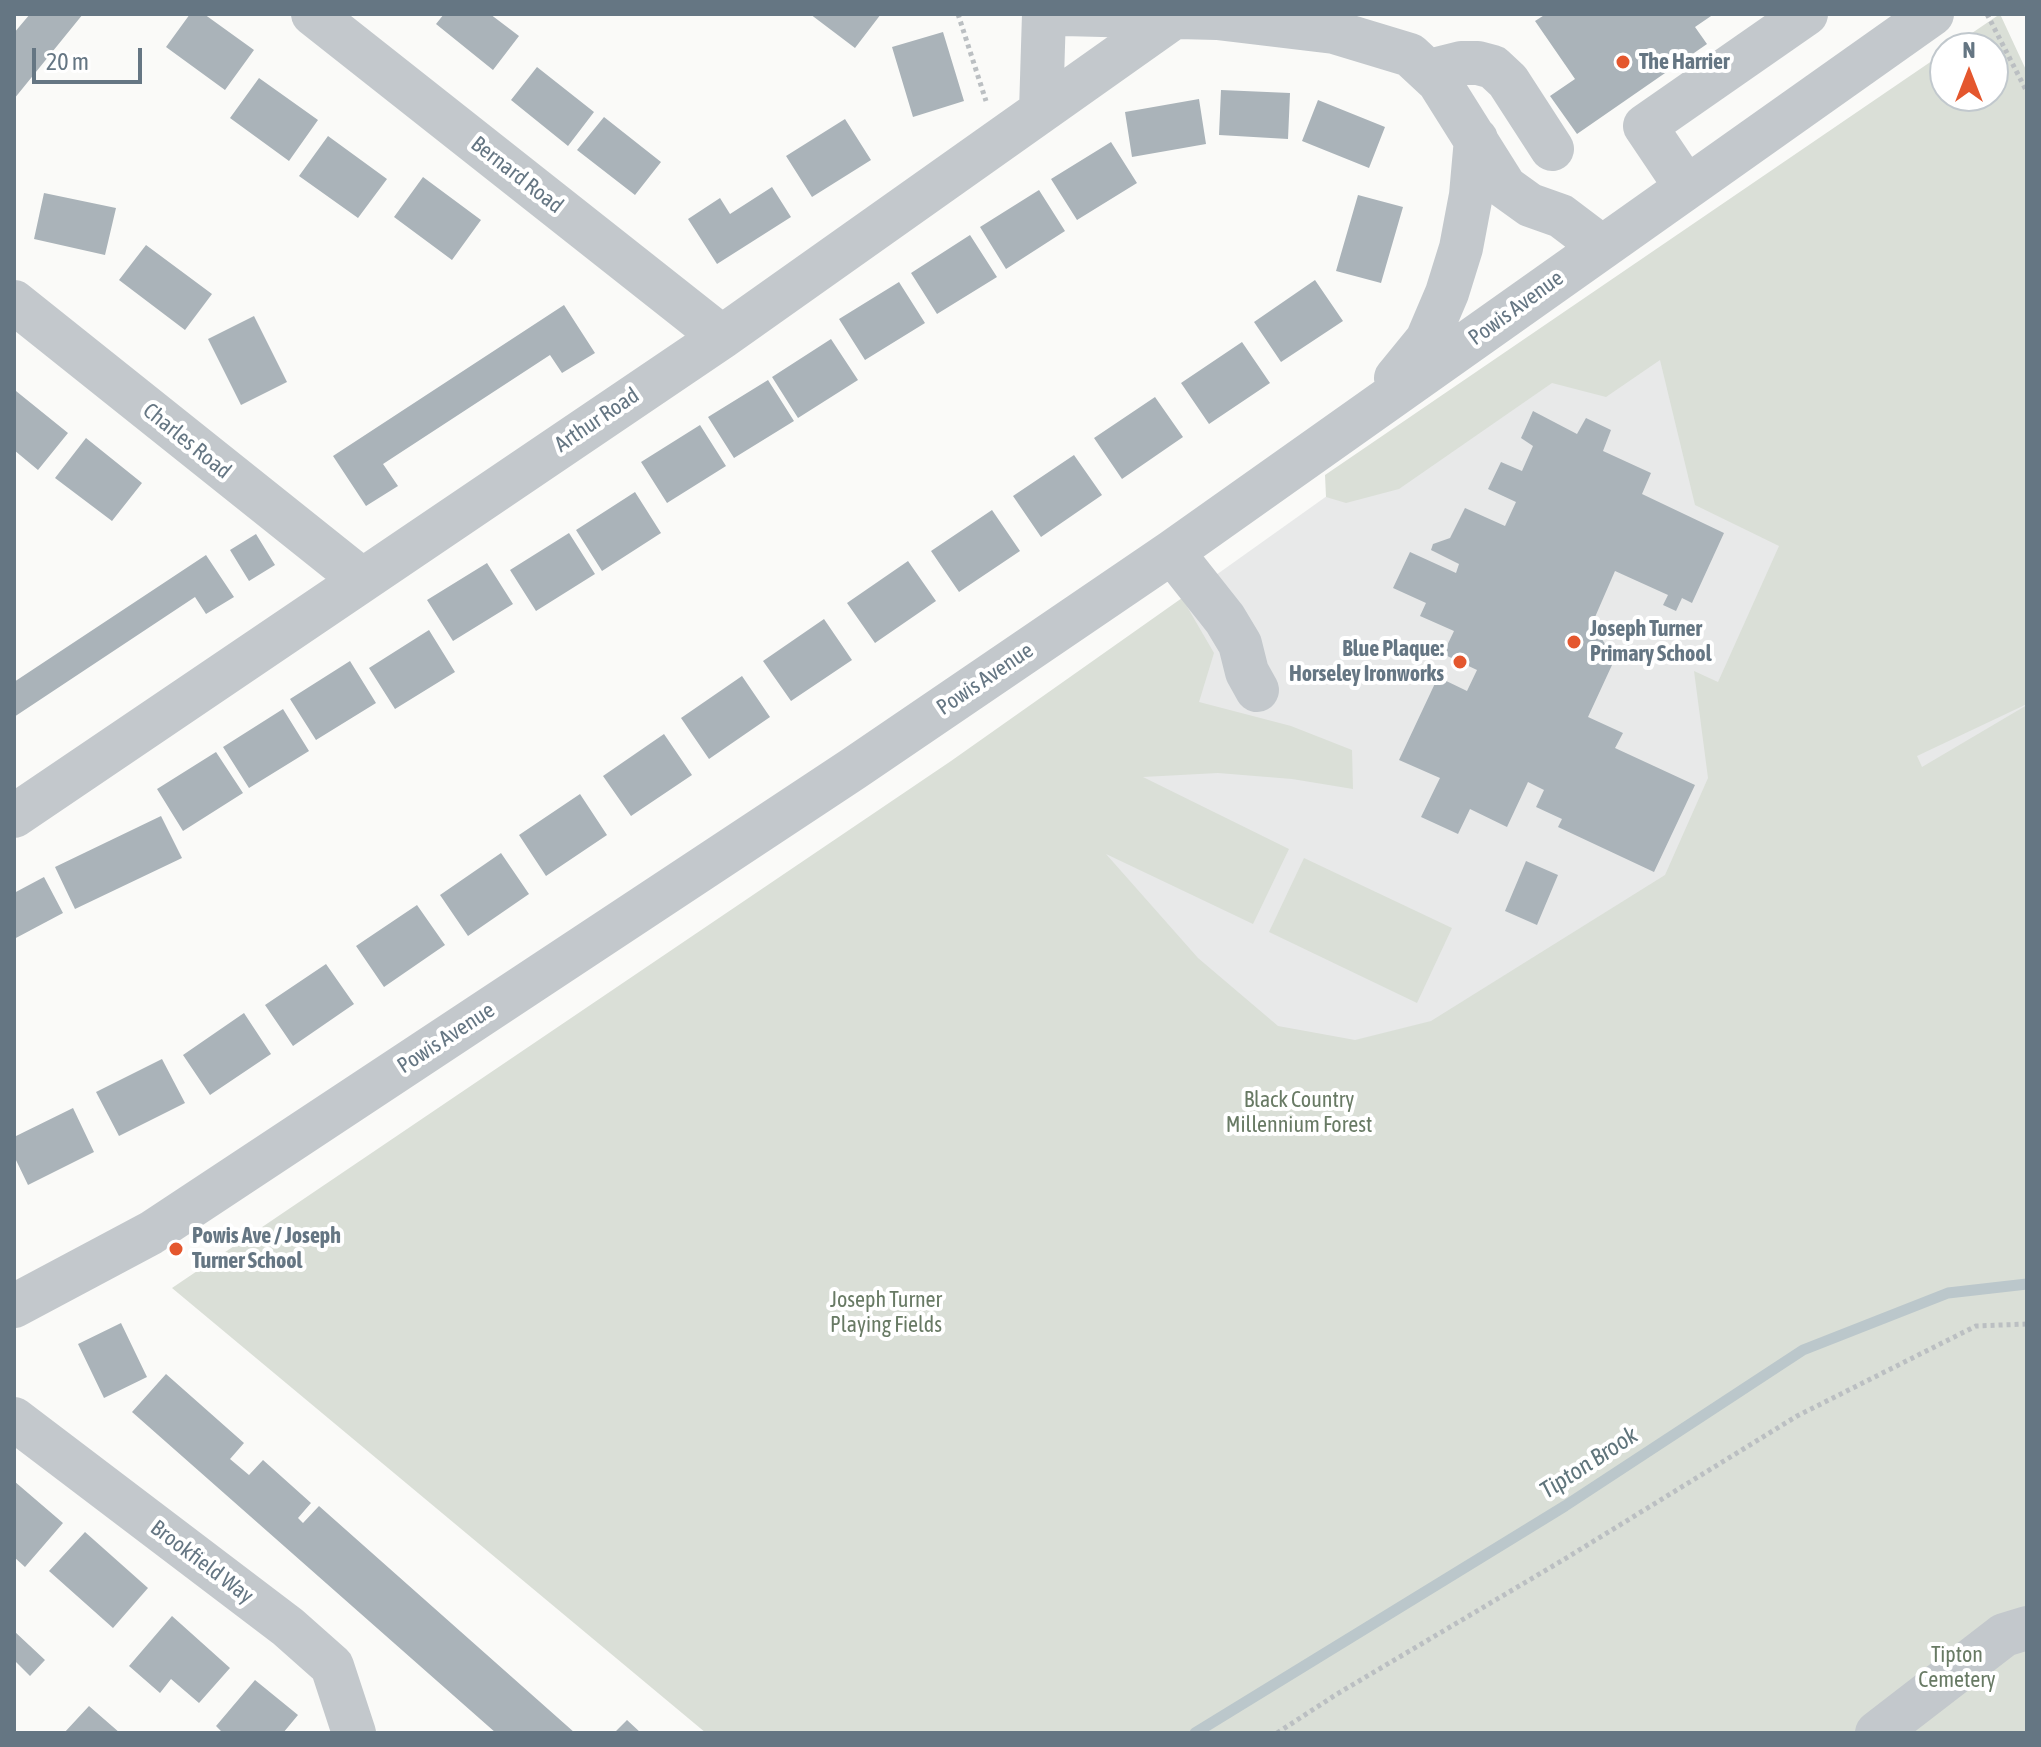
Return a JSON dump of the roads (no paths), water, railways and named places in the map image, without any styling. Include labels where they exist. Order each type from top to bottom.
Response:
[{"type":"street","name":"Bernard Road","points":[[313,14],[722,337]]},
{"type":"street","points":[[1041,111],[1044,14]]},
{"type":"street","points":[[1064,14],[1217,18],[1334,32],[1410,55],[1429,71],[1505,187],[1530,205],[1561,216],[1602,247]]},
{"type":"street","points":[[1686,187],[1645,126],[1806,14]]},
{"type":"street","name":"Powis Avenue","points":[[14,1306],[151,1233],[853,769],[1172,552],[1932,14]]},
{"type":"street","name":"Arthur Road","points":[[14,816],[722,337],[1174,17]]},
{"type":"street","points":[[1429,71],[1461,63],[1493,67],[1508,81],[1552,149]]},
{"type":"street","points":[[1364,417],[1427,340],[1447,293],[1461,248],[1471,195],[1476,139]]},
{"type":"street","name":"Charles Road","points":[[14,302],[361,579]]},
{"type":"street","points":[[1172,552],[1225,619],[1240,644],[1247,672],[1257,690]]},
{"type":"street","name":"Brookfield Way","points":[[14,1419],[288,1627],[332,1666],[354,1733]]},
{"type":"street","points":[[1877,1733],[2004,1635],[2027,1628]]},
{"type":"waterway","name":"Tipton Brook","points":[[1195,1733],[1565,1506],[1803,1350],[1948,1293],[2027,1284]]},
{"type":"place","name":"The Harrier","points":[[1623,62]]},
{"type":"place","name":"Joseph Turner Primary School","points":[[1574,642]]},
{"type":"place","name":"Blue Plaque: Horseley Ironworks","points":[[1460,662]]},
{"type":"place","name":"Powis Ave / Joseph Turner School","points":[[176,1249]]},
{"type":"park label","name":"Black Country Millennium Forest","points":[[1299,1112]]},
{"type":"park label","name":"Joseph Turner Playing Fields","points":[[886,1312]]},
{"type":"park label","name":"Tipton Cemetery","points":[[1957,1668]]}]
